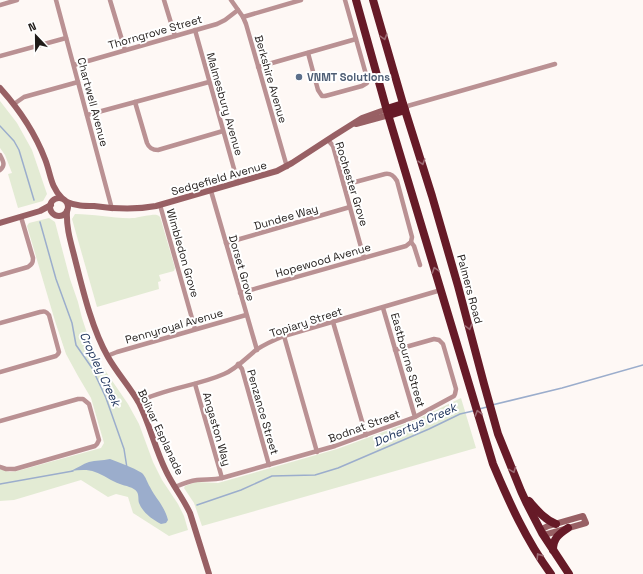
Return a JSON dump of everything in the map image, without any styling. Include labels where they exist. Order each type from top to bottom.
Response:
[{"type":"highway","points":[[356,0],[485,439],[513,512],[528,539],[551,574]]},
{"type":"highway","name":"Palmers Road","points":[[373,0],[458,286],[498,434],[521,491],[542,532],[569,574]]},
{"type":"highway","points":[[388,112],[404,107]]},
{"type":"highway","points":[[521,491],[549,522],[556,524]]},
{"type":"highway","points":[[553,550],[555,540],[568,528]]},
{"type":"highway","points":[[528,539],[542,532]]},
{"type":"street","points":[[0,5],[17,0]]},
{"type":"street","name":"Chartwell Avenue","points":[[56,0],[112,208]]},
{"type":"street","points":[[110,0],[124,50]]},
{"type":"street","points":[[164,0],[174,36]]},
{"type":"street","name":"Berkshire Avenue","points":[[231,0],[246,24],[287,167]]},
{"type":"street","points":[[243,17],[301,0]]},
{"type":"street","points":[[308,53],[322,96],[362,86],[366,83],[367,78],[345,0]]},
{"type":"street","name":"Thorngrove Street","points":[[74,65],[221,22],[238,10]]},
{"type":"street","name":"Malmesbury Avenue","points":[[195,30],[238,183]]},
{"type":"street","points":[[0,56],[66,38]]},
{"type":"street","points":[[258,67],[356,39]]},
{"type":"street","points":[[404,107],[556,64]]},
{"type":"street","points":[[14,104],[24,98],[78,82]]},
{"type":"street","points":[[87,115],[209,82]]},
{"type":"street","points":[[0,88],[14,104],[35,137],[45,159],[54,188],[68,205],[68,211],[62,216],[40,211]]},
{"type":"street","points":[[135,102],[147,143],[149,147],[155,150],[223,131]]},
{"type":"street","name":"Sedgefield Avenue","points":[[64,200],[80,206],[112,208],[138,209],[160,205],[238,183],[287,167],[362,118],[388,112]]},
{"type":"street","name":"Rochester Grove","points":[[328,140],[333,146],[364,258]]},
{"type":"street","points":[[0,155],[4,165],[0,170]]},
{"type":"street","points":[[344,185],[385,174],[395,177],[412,237],[411,242],[414,246],[420,265]]},
{"type":"street","points":[[54,188],[50,208],[54,214]]},
{"type":"street","name":"Dorset Grove","points":[[211,191],[256,350]]},
{"type":"street","points":[[0,223],[40,211],[58,198],[64,200]]},
{"type":"street","name":"Wimbledon Grove","points":[[160,205],[195,329]]},
{"type":"street","name":"Sedgefield Avenue","points":[[68,211],[80,206]]},
{"type":"street","name":"Dundee Way","points":[[226,244],[350,208]]},
{"type":"street","name":"Bolivar Esplanade","points":[[68,211],[68,232],[86,302],[96,329],[107,356],[138,402],[166,471],[186,504],[209,574]]},
{"type":"street","name":"Bolivar Esplanade","points":[[54,214],[62,221],[68,232]]},
{"type":"street","points":[[0,275],[28,267],[33,262],[21,217]]},
{"type":"street","name":"Hopewood Avenue","points":[[240,293],[406,246],[411,242]]},
{"type":"street","name":"Topiary Street","points":[[138,402],[146,398],[195,384],[226,373],[256,350],[284,336],[441,290]]},
{"type":"street","name":"Eastbourne Street","points":[[383,308],[415,417]]},
{"type":"street","points":[[0,323],[43,311],[46,312],[49,315],[59,352],[56,356],[0,372]]},
{"type":"street","name":"Pennyroyal Avenue","points":[[107,356],[246,315]]},
{"type":"street","points":[[333,322],[366,435]]},
{"type":"street","points":[[284,336],[317,452]]},
{"type":"street","name":"Bodnat Street","points":[[175,486],[190,481],[214,480],[336,446],[415,417],[456,394],[456,388],[443,344],[439,340],[434,339],[395,350]]},
{"type":"street","name":"Penzance Street","points":[[238,364],[242,369],[269,465]]},
{"type":"street","name":"Angaston Way","points":[[195,384],[222,478]]},
{"type":"street","points":[[0,421],[78,399],[85,400],[89,404],[98,438],[98,443],[96,445],[15,469],[0,467]]},
{"type":"street","points":[[583,516],[586,523],[568,528],[542,532],[556,524],[583,516]]},
{"type":"green space","points":[[0,101],[17,123],[32,150],[47,194],[43,201],[18,208],[8,174],[12,173],[5,155],[0,148]]},
{"type":"green space","points":[[75,214],[128,218],[153,215],[159,216],[175,268],[174,271],[159,275],[161,281],[158,282],[159,289],[97,307],[72,219]]},
{"type":"green space","points":[[49,218],[55,222],[70,279],[94,351],[139,424],[153,462],[162,480],[178,504],[184,516],[188,530],[169,536],[133,513],[128,497],[116,494],[108,497],[81,480],[14,500],[0,501],[0,469],[10,472],[17,471],[101,448],[104,443],[91,398],[66,354],[27,226],[29,223]]},
{"type":"green space","points":[[461,398],[476,448],[202,526],[194,503],[184,488],[185,486],[196,482],[218,483],[337,449],[416,420]]},
{"type":"water","points":[[110,459],[142,473],[164,510],[168,520],[166,523],[161,524],[145,513],[139,503],[138,493],[136,490],[92,471],[71,471],[89,462]]},
{"type":"waterway","name":"Cropley Creek","points":[[0,126],[14,141],[19,150],[34,200]]},
{"type":"waterway","name":"Cropley Creek","points":[[40,222],[56,279],[72,323],[76,345],[92,368],[106,398],[124,449],[127,468]]},
{"type":"waterway","name":"Dohertys Creek","points":[[492,405],[562,388],[643,365]]},
{"type":"waterway","name":"Dohertys Creek","points":[[479,409],[487,407]]},
{"type":"waterway","name":"Dohertys Creek","points":[[197,505],[241,490],[272,476],[315,475],[338,468],[460,414],[473,411]]},
{"type":"waterway","name":"Dohertys Creek","points":[[0,484],[73,471]]},
{"type":"place","name":"VNMT Solutions","points":[[299,77]]}]
